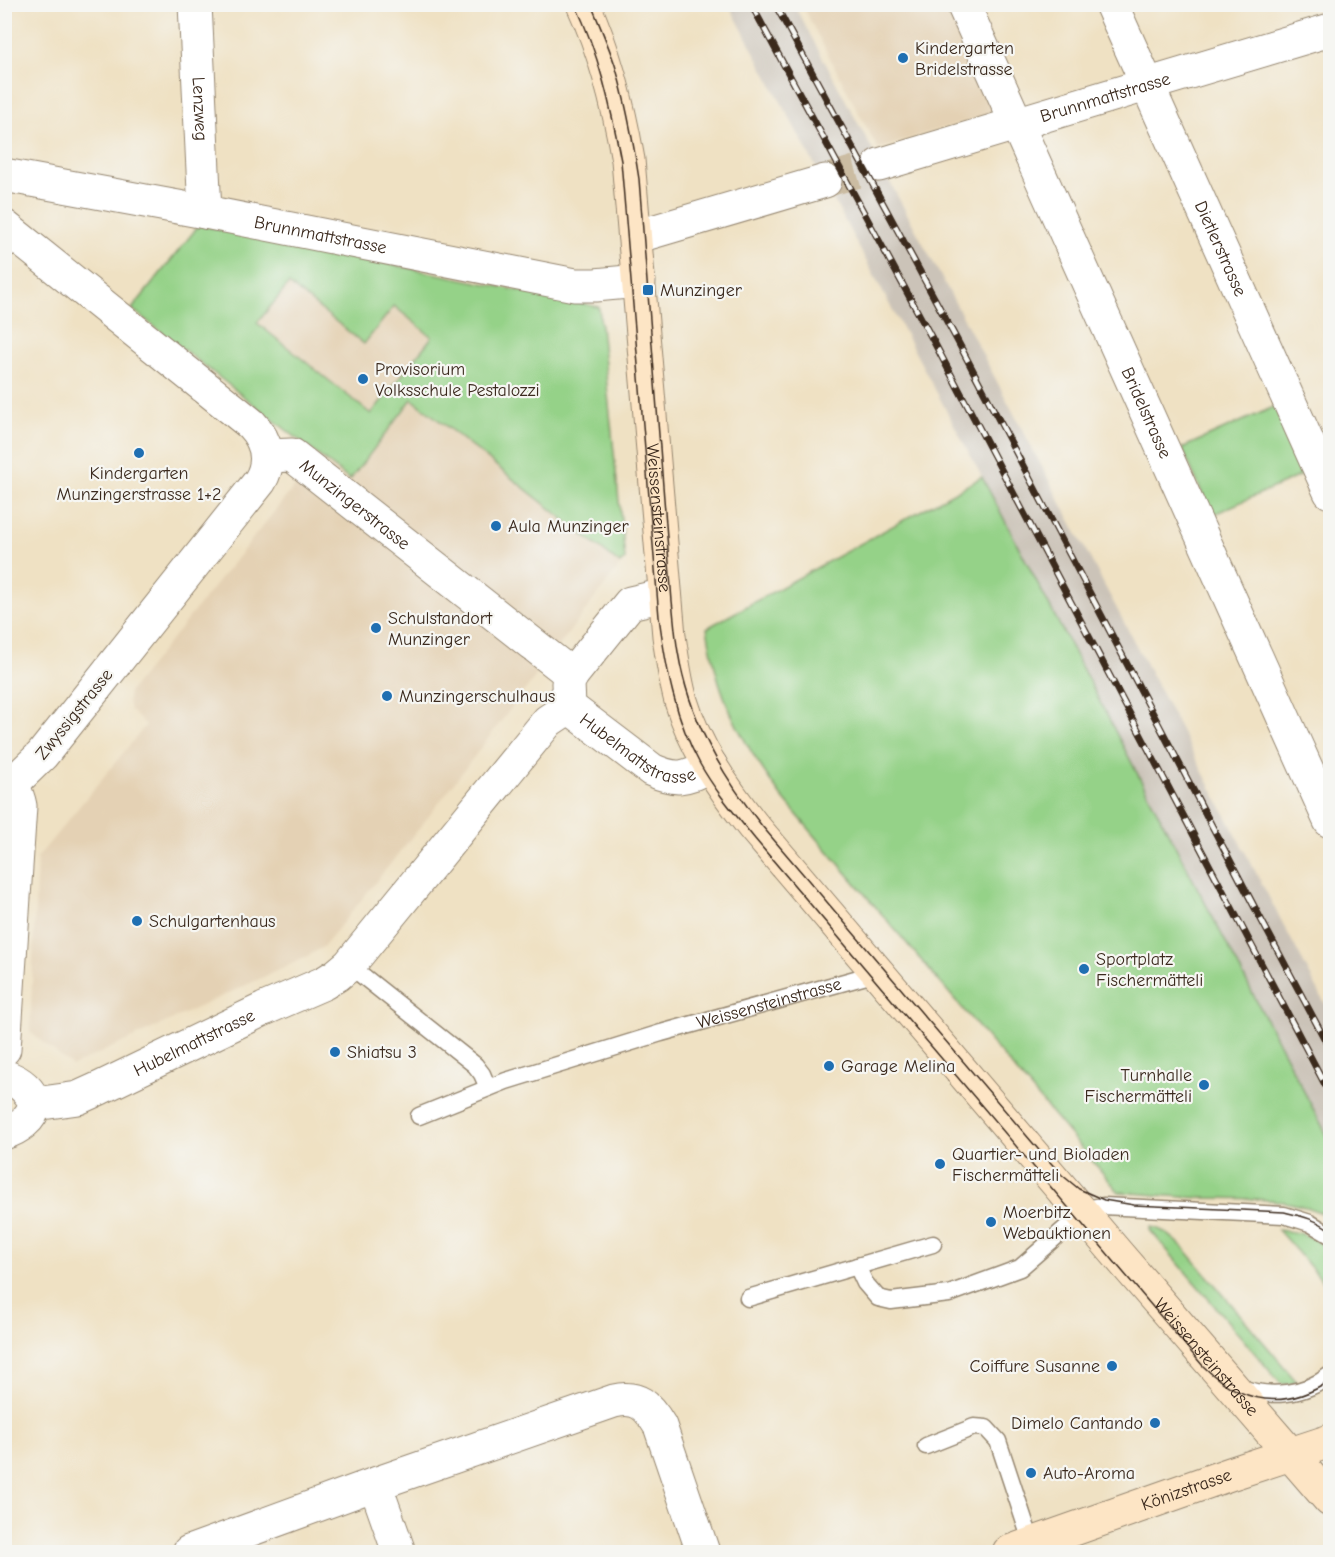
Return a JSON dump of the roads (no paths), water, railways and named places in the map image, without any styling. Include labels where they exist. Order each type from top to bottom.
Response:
[{"type":"main road","name":"Weissensteinstrasse","points":[[583,4],[609,73],[620,114],[630,173],[673,669],[681,702],[696,737],[727,792],[753,826],[1330,1500]]},
{"type":"main road","name":"Könizstrasse","points":[[1029,1548],[1330,1441]]},
{"type":"street","name":"Lenzweg","points":[[195,4],[205,212]]},
{"type":"street","name":"Bridelstrasse","points":[[963,4],[1328,811]]},
{"type":"street","name":"Dietlerstrasse","points":[[1111,4],[1330,492]]},
{"type":"street","name":"Brunnmattstrasse","points":[[879,165],[1330,30]]},
{"type":"street","name":"Brunnmattstrasse","points":[[4,175],[575,285],[639,281]]},
{"type":"street","points":[[635,237],[825,181]]},
{"type":"street","points":[[4,226],[251,424],[263,439],[267,456]]},
{"type":"street","name":"Munzingerstrasse","points":[[267,456],[292,455],[572,675]]},
{"type":"street","name":"Zwyssigstrasse","points":[[4,1049],[20,806],[17,793],[8,782],[42,755],[260,481],[266,469],[267,456]]},
{"type":"street","points":[[572,675],[630,603],[665,595]]},
{"type":"street","name":"Hubelmattstrasse","points":[[572,675],[568,683],[569,707],[652,770],[675,778],[686,777],[711,766]]},
{"type":"street","name":"Hubelmattstrasse","points":[[35,1104],[78,1098],[337,975],[349,965],[548,721],[569,707]]},
{"type":"street","points":[[4,1076],[20,1083],[29,1091],[35,1104],[26,1121],[17,1128],[4,1133]]},
{"type":"street","points":[[189,1552],[375,1484],[614,1401],[630,1399],[644,1405],[660,1426],[703,1552]]},
{"type":"street","points":[[375,1484],[399,1552]]},
{"type":"lane","points":[[349,965],[475,1065],[482,1074],[488,1088],[419,1116]]},
{"type":"lane","name":"Weissensteinstrasse","points":[[488,1088],[661,1033],[877,973]]},
{"type":"lane","points":[[857,1266],[865,1283],[878,1298],[891,1301],[949,1294],[1020,1268],[1091,1208],[1103,1206],[1284,1215],[1310,1223],[1330,1235]]},
{"type":"lane","points":[[748,1298],[933,1244]]},
{"type":"lane","points":[[1225,1379],[1253,1392],[1278,1394],[1309,1387],[1330,1375]]},
{"type":"lane","name":"Könizstrasse","points":[[926,1446],[975,1426],[986,1428],[993,1434],[998,1441],[1029,1548]]},
{"type":"tunnel","points":[[825,181],[879,165]]},
{"type":"tram line","points":[[575,4],[591,42],[603,81],[621,161],[659,617],[678,711],[700,764],[719,793],[755,839],[1203,1366],[1233,1389],[1264,1399],[1296,1397],[1313,1391],[1330,1381]]},
{"type":"tram line","points":[[591,4],[619,79],[639,179],[678,652],[690,700],[720,766],[762,826],[1038,1149],[1062,1175],[1079,1189],[1104,1200],[1134,1205],[1284,1212],[1314,1221],[1330,1230]]},
{"type":"railway","points":[[751,4],[935,344],[1330,1094]]},
{"type":"railway","points":[[775,4],[957,340],[1330,1049]]},
{"type":"place","name":"Kindergarten Bridelstrasse","points":[[903,58]]},
{"type":"place","name":"Munzinger","points":[[648,290]]},
{"type":"place","name":"Provisorium Volksschule Pestalozzi","points":[[363,379]]},
{"type":"place","name":"Kindergarten Munzingerstrasse 1+2","points":[[139,453]]},
{"type":"place","name":"Aula Munzinger","points":[[496,526]]},
{"type":"place","name":"Schulstandort Munzinger","points":[[376,628]]},
{"type":"place","name":"Munzingerschulhaus","points":[[387,696]]},
{"type":"place","name":"Schulgartenhaus","points":[[137,921]]},
{"type":"place","name":"Sportplatz Fischermätteli","points":[[1084,969]]},
{"type":"place","name":"Shiatsu 3","points":[[335,1052]]},
{"type":"place","name":"Garage Melina","points":[[829,1066]]},
{"type":"place","name":"Turnhalle Fischermätteli","points":[[1204,1085]]},
{"type":"place","name":"Quartier- und Bioladen Fischermätteli","points":[[940,1164]]},
{"type":"place","name":"Moerbitz Webauktionen","points":[[991,1222]]},
{"type":"place","name":"Coiffure Susanne","points":[[1112,1366]]},
{"type":"place","name":"Dimelo Cantando","points":[[1155,1423]]},
{"type":"place","name":"Auto-Aroma","points":[[1031,1473]]}]
